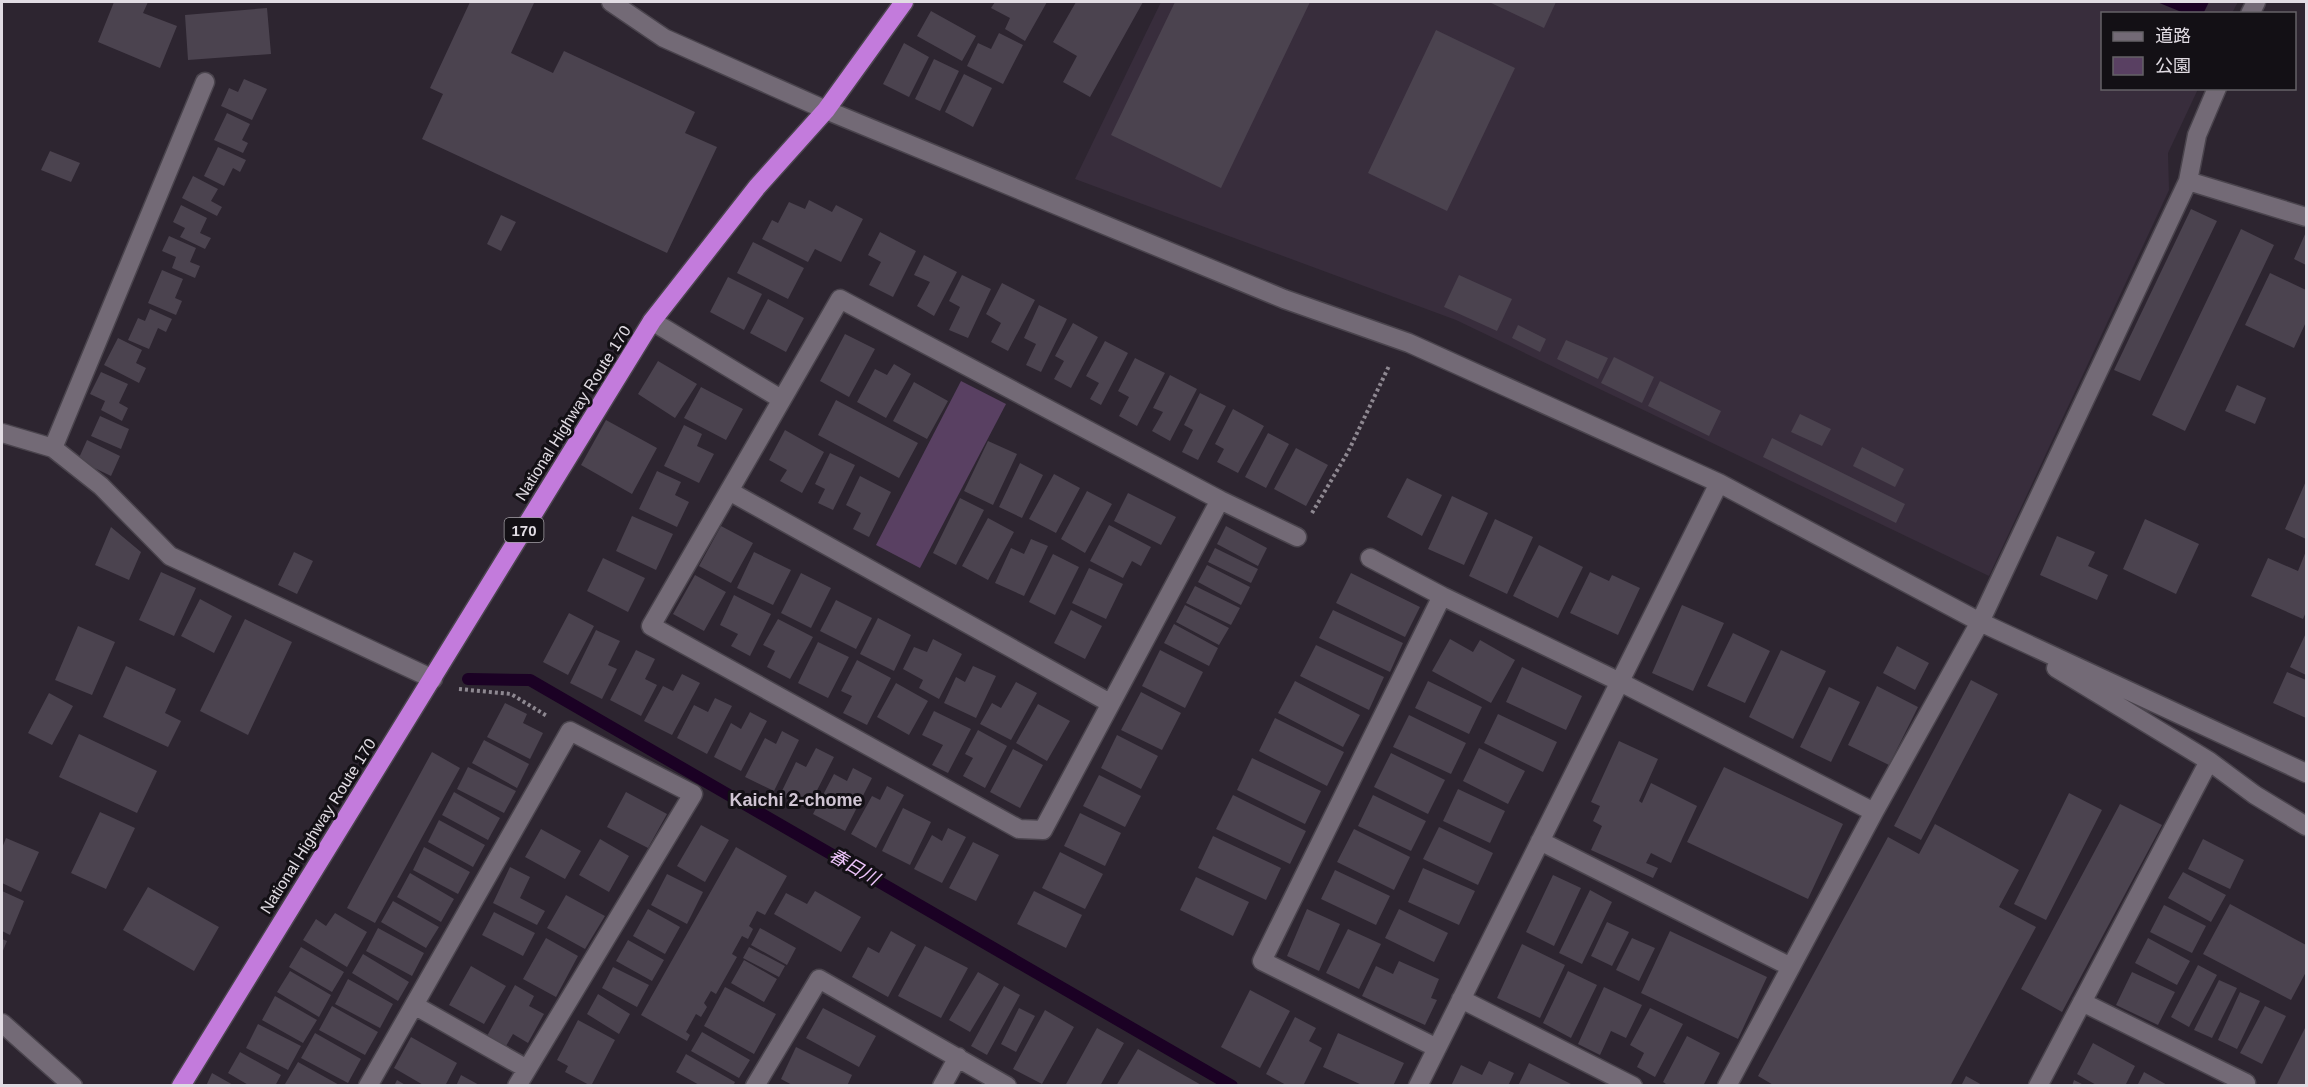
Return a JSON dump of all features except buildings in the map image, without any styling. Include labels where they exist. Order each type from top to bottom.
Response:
[{"type":"highway","name":"National Highway Route 170","points":[[181,1086],[652,321],[758,187],[826,110],[904,2]]},
{"type":"street","points":[[611,2],[664,38],[826,110],[1284,298],[1409,343],[1719,483],[1980,622],[2209,761],[2255,795],[2307,826]]},
{"type":"street","points":[[52,448],[205,82]]},
{"type":"street","points":[[1727,1086],[1874,812],[1980,622],[2188,181],[2196,135],[2216,90]]},
{"type":"street","points":[[2188,181],[2307,217]]},
{"type":"street","points":[[1220,500],[1043,830],[1019,829],[651,626],[840,299],[1220,500],[1297,537]]},
{"type":"street","points":[[652,321],[781,399]]},
{"type":"street","points":[[2,434],[52,448],[101,486],[170,556],[433,679]]},
{"type":"street","points":[[1418,1086],[1719,483]]},
{"type":"street","points":[[729,491],[1110,703]]},
{"type":"street","points":[[1370,558],[1874,812]]},
{"type":"street","points":[[1437,1048],[1262,961],[1442,596]]},
{"type":"street","points":[[1980,622],[2307,773]]},
{"type":"street","points":[[368,1086],[570,731],[693,794],[517,1086]]},
{"type":"street","points":[[2038,1086],[2209,761]]},
{"type":"street","points":[[1540,841],[1791,967]]},
{"type":"street","points":[[755,1086],[819,979],[1007,1086]]},
{"type":"street","points":[[1461,999],[1599,1078],[1633,1086]]},
{"type":"street","points":[[2082,1002],[2246,1083]]},
{"type":"street","points":[[414,1005],[527,1069]]},
{"type":"street","points":[[2,1023],[73,1086]]},
{"type":"street","points":[[942,1086],[958,1058]]},
{"type":"path","points":[[1297,537],[1348,452],[1390,363]]},
{"type":"path","points":[[433,679],[461,690],[511,694],[570,731]]},
{"type":"shaded area","points":[[1161,2],[2238,2],[2233,12],[2101,12],[2101,90],[2198,90],[2168,153],[2169,190],[1989,576],[1456,320],[1075,179]]},
{"type":"shaded area","points":[[2157,2],[2209,2],[2204,12],[2182,12]]},
{"type":"green space","points":[[961,381],[1006,404],[920,568],[876,545]]},
{"type":"waterway","name":"春日川","points":[[468,679],[530,680],[1232,1086]]},
{"type":"district","name":"Kaichi 2-chome","points":[[796,800]]}]
